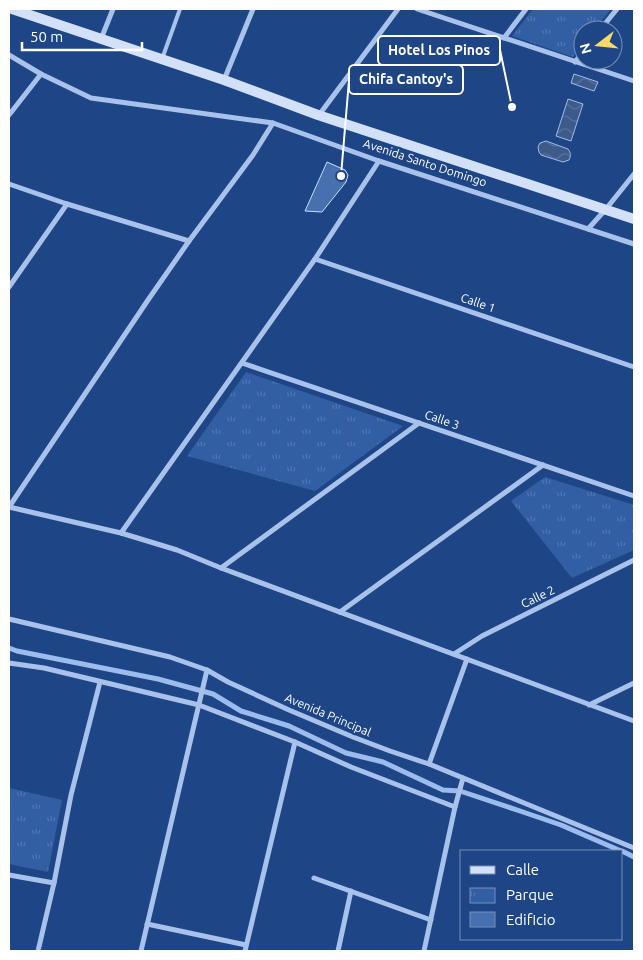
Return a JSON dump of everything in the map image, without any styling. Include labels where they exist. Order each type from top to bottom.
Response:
[{"type":"street","name":"Avenida Santo Domingo","points":[[12,9],[224,80],[318,115],[634,219]]},
{"type":"street","points":[[101,39],[113,9]]},
{"type":"street","points":[[224,80],[253,9]]},
{"type":"street","points":[[318,115],[398,9]]},
{"type":"street","points":[[416,9],[573,61]]},
{"type":"street","points":[[504,38],[526,9]]},
{"type":"street","points":[[608,20],[617,9]]},
{"type":"street","name":"Avenida Santo Domingo","points":[[9,55],[41,74],[91,98],[273,123],[379,161],[634,244]]},
{"type":"street","points":[[600,70],[634,81]]},
{"type":"street","points":[[9,115],[41,74]]},
{"type":"street","points":[[273,123],[253,155],[188,241],[9,507],[120,533],[177,550],[634,722]]},
{"type":"street","points":[[120,533],[315,259],[379,161]]},
{"type":"street","points":[[588,229],[606,210],[634,174]]},
{"type":"street","points":[[9,184],[188,241]]},
{"type":"street","points":[[9,287],[67,204]]},
{"type":"street","name":"Calle 1","points":[[315,259],[634,366]]},
{"type":"street","name":"Calle 3","points":[[242,363],[634,496]]},
{"type":"street","points":[[221,568],[419,423]]},
{"type":"street","points":[[340,612],[543,465]]},
{"type":"street","name":"Calle 2","points":[[454,654],[482,636],[634,560]]},
{"type":"street","name":"Avenida Principal","points":[[9,619],[170,657],[207,670],[228,682],[289,710],[390,752],[429,764],[634,848]]},
{"type":"street","points":[[429,764],[467,660]]},
{"type":"street","points":[[9,663],[44,668],[199,705],[455,807]]},
{"type":"street","points":[[141,951],[207,670]]},
{"type":"street","points":[[38,951],[54,883],[71,795],[100,682]]},
{"type":"street","points":[[589,705],[634,683]]},
{"type":"street","points":[[147,924],[245,948],[295,742]]},
{"type":"street","points":[[424,951],[463,778]]},
{"type":"street","points":[[9,875],[54,883]]},
{"type":"street","points":[[314,878],[430,920]]},
{"type":"street","points":[[338,951],[350,891]]},
{"type":"lane","points":[[162,59],[180,9]]},
{"type":"green space","points":[[533,9],[611,9],[602,20],[573,20],[573,57],[512,36]]},
{"type":"green space","points":[[246,372],[403,426],[315,491],[187,456]]},
{"type":"green space","points":[[545,477],[634,505],[634,550],[572,578],[511,501]]},
{"type":"green space","points":[[9,788],[62,800],[48,872],[9,864]]},
{"type":"water","points":[[574,74],[598,82],[594,91],[571,83]]},
{"type":"water","points":[[568,99],[583,104],[571,141],[556,136]]},
{"type":"water","points":[[546,141],[568,149],[570,152],[569,160],[563,162],[541,155],[538,147],[540,143]]},
{"type":"building","points":[[327,162],[345,170],[348,175],[346,182],[322,212],[305,211]]},
{"type":"waterway","points":[[9,648],[158,679],[213,694],[241,711],[289,726],[346,753],[383,762],[443,790],[460,791],[561,825],[619,850]]},
{"type":"waterway","points":[[623,852],[634,857]]},
{"type":"place","name":"Hotel Los Pinos","points":[[512,107]]},
{"type":"place","name":"Chifa Cantoy's","points":[[341,176]]}]
